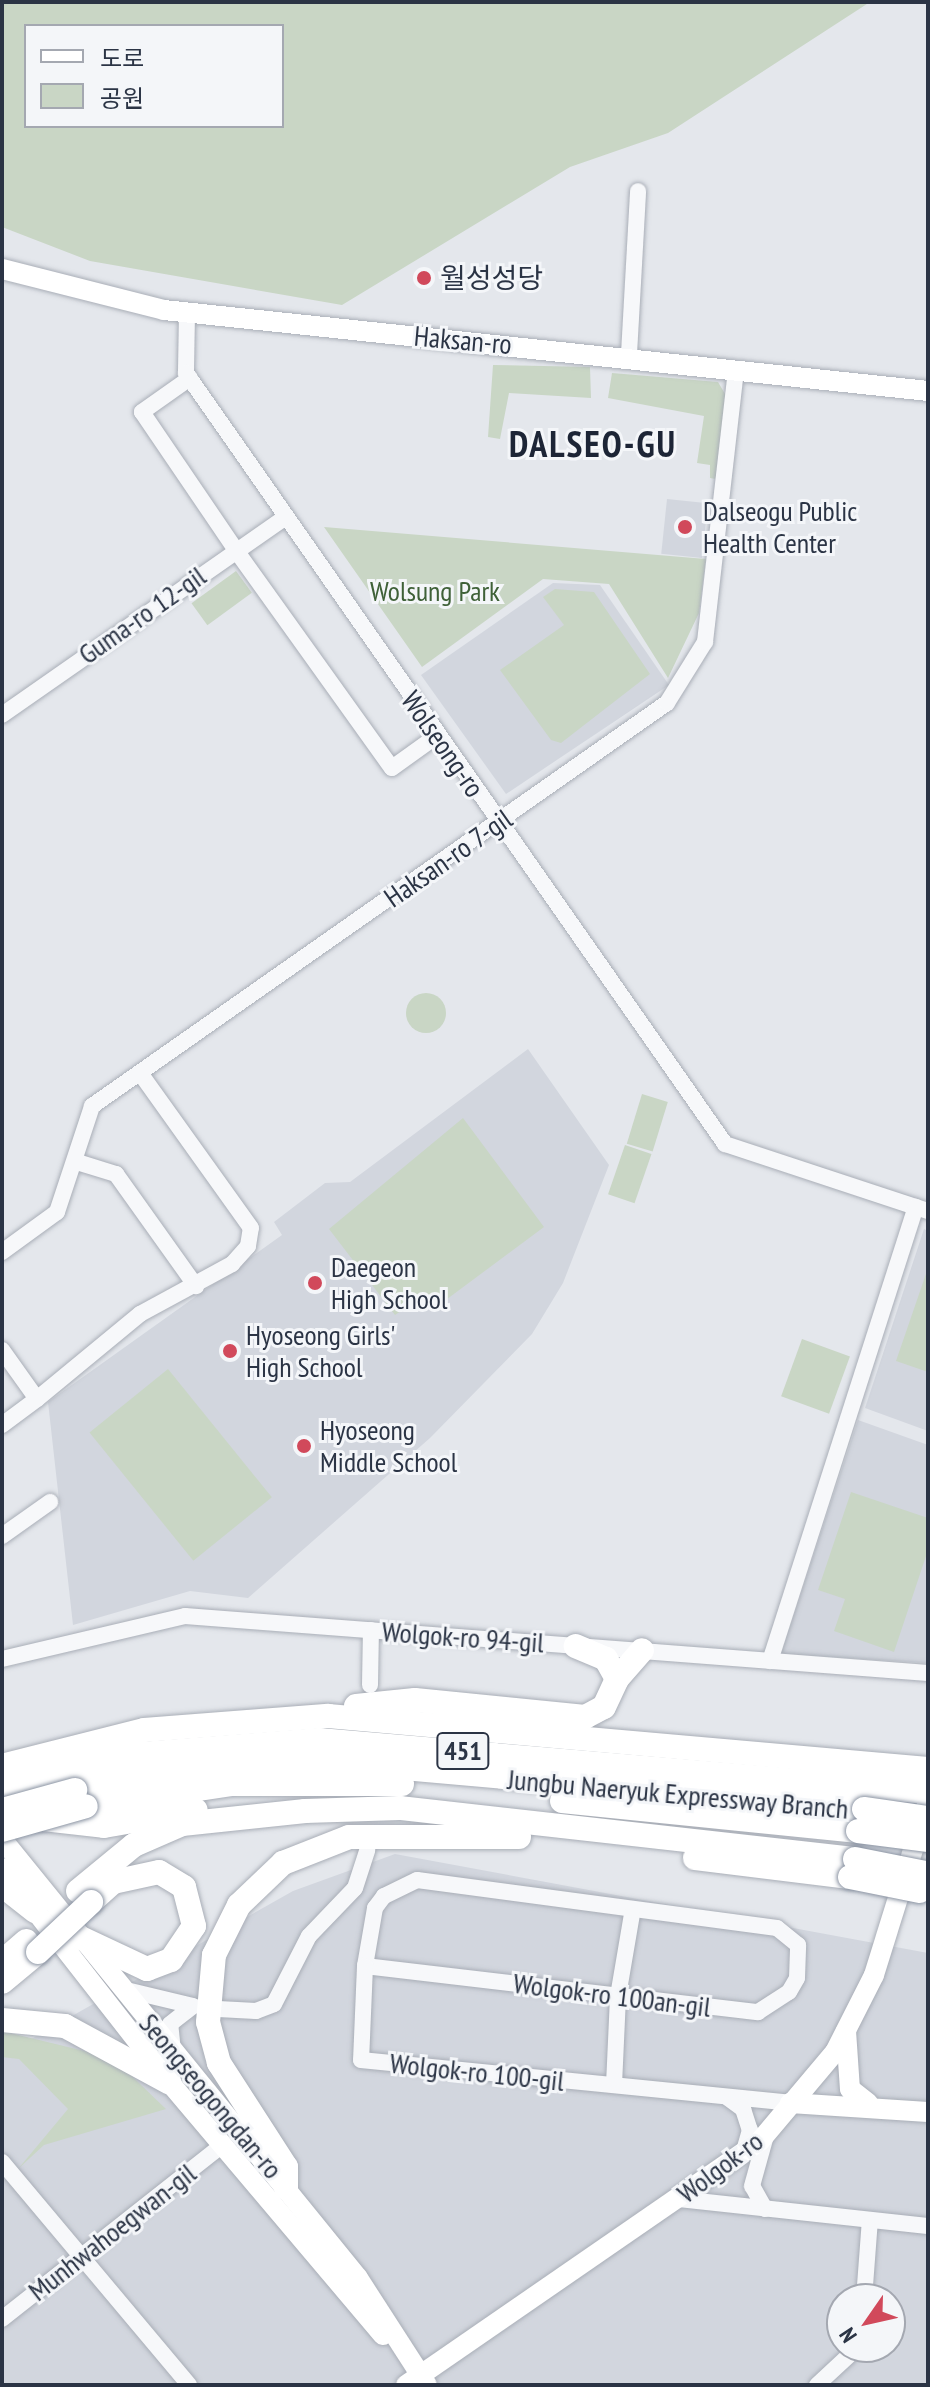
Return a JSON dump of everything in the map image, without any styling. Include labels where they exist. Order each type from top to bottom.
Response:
[{"type":"highway","points":[[576,1646],[606,1659],[617,1679]]},
{"type":"highway","points":[[2,1766],[52,1762],[200,1722],[415,1700],[585,1717],[604,1707],[617,1679],[642,1650]]},
{"type":"highway","points":[[200,1722],[328,1716],[432,1723],[867,1797],[928,1840]]},
{"type":"highway","name":"Jungbu Naeryuk Expressway Branch","points":[[2,1787],[52,1762],[185,1748],[319,1740],[867,1797],[928,1818]]},
{"type":"highway","name":"Jungbu Naeryuk Expressway Branch","points":[[2,1810],[80,1798],[142,1775],[313,1760],[867,1797],[928,1792]]},
{"type":"highway","points":[[867,1797],[928,1769]]},
{"type":"highway","points":[[2,1795],[44,1822],[93,1826],[305,1796],[403,1797],[546,1825]]},
{"type":"highway","points":[[2,1830],[80,1798]]},
{"type":"highway","points":[[2,1975],[134,1845],[212,1820],[400,1808],[852,1868],[926,1883]]},
{"type":"highway","points":[[85,1896],[146,1851],[231,1830],[399,1819],[519,1837],[852,1868]]},
{"type":"highway","points":[[286,2188],[286,2167],[225,2074],[208,2022],[214,1955],[239,1905],[283,1863],[349,1837],[519,1837]]},
{"type":"highway","points":[[81,1938],[147,1969],[183,1949],[194,1926],[184,1887],[159,1872],[113,1882],[85,1896]]},
{"type":"highway","points":[[2,1885],[35,1911]]},
{"type":"highway","points":[[2,1962],[33,1946]]},
{"type":"highway","points":[[2,1982],[33,1946]]},
{"type":"highway","points":[[2,2020],[65,2026],[170,2083]]},
{"type":"main road","name":"Haksan-ro","points":[[2,269],[187,313],[629,354],[736,371],[928,391]]},
{"type":"main road","name":"Wolgok-ro","points":[[415,2377],[679,2199],[767,2132],[846,2031],[874,1975],[928,1802]]},
{"type":"main road","name":"Seongseogongdan-ro","points":[[2,1839],[358,2278],[415,2377]]},
{"type":"main road","name":"Seongseogongdan-ro","points":[[2,1868],[170,2083],[339,2290],[415,2377]]},
{"type":"main road","points":[[846,2031],[850,2089],[868,2103]]},
{"type":"main road","points":[[790,2103],[868,2103],[928,2112]]},
{"type":"street","points":[[629,354],[638,191]]},
{"type":"street","points":[[187,313],[190,378],[142,412],[235,549],[392,768],[438,735]]},
{"type":"street","name":"Haksan-ro 7-gil","points":[[2,1252],[57,1212],[77,1162],[92,1106],[648,718],[689,676],[705,642],[736,371]]},
{"type":"street","name":"Wolseong-ro","points":[[190,378],[284,518],[725,1144],[922,1209]]},
{"type":"street","name":"Guma-ro 12-gil","points":[[2,715],[235,549],[284,518]]},
{"type":"street","points":[[2,1425],[140,1314],[232,1264],[251,1228],[140,1073]]},
{"type":"street","points":[[77,1162],[116,1174],[196,1286]]},
{"type":"street","points":[[770,1661],[922,1209]]},
{"type":"street","points":[[2,1350],[37,1399]]},
{"type":"street","points":[[2,1536],[50,1502]]},
{"type":"street","name":"Wolgok-ro 94-gil","points":[[2,1659],[185,1616],[928,1673]]},
{"type":"street","points":[[370,1685],[371,1630]]},
{"type":"street","points":[[218,2009],[256,2011],[274,2004],[309,1936],[355,1888],[367,1850]]},
{"type":"street","name":"Wolgok-ro 100-gil","points":[[790,1934],[632,1914],[417,1880],[384,1896],[375,1908],[365,1966],[361,2060],[790,2103]]},
{"type":"street","points":[[614,2085],[618,1996],[632,1914]]},
{"type":"street","name":"Wolgok-ro 100an-gil","points":[[365,1966],[758,2012],[773,2006],[797,1978],[798,1945],[790,1934]]},
{"type":"street","points":[[122,1989],[193,2006],[170,2024],[174,2053]]},
{"type":"street","points":[[727,2097],[743,2109],[750,2130],[744,2151]]},
{"type":"street","points":[[765,2209],[752,2186],[767,2132]]},
{"type":"street","name":"Munhwahoegwan-gil","points":[[2,2319],[222,2145]]},
{"type":"street","points":[[5,2168],[83,2253],[189,2385]]},
{"type":"street","points":[[679,2199],[928,2226]]},
{"type":"street","points":[[865,2283],[870,2220]]},
{"type":"street","points":[[817,2385],[841,2363]]},
{"type":"shaded area","name":"Dalseogu Public Health Center","points":[[667,499],[708,503],[702,558],[661,554]]},
{"type":"shaded area","points":[[553,583],[600,585],[669,685],[506,794],[421,675]]},
{"type":"shaded area","points":[[528,1049],[609,1165],[563,1283],[532,1334],[430,1438],[248,1598],[190,1591],[73,1625],[48,1402],[282,1235],[274,1222],[325,1183],[350,1182]]},
{"type":"shaded area","points":[[924,1229],[928,1231],[928,1431],[865,1408]]},
{"type":"shaded area","points":[[858,1420],[928,1445],[928,1663],[781,1654]]},
{"type":"shaded area","points":[[395,1854],[928,1953],[928,2385],[2,2385],[2,2040],[26,2042],[293,1891]]},
{"type":"green space","points":[[2,2],[870,2],[668,133],[570,167],[342,305],[90,261],[2,227]]},
{"type":"green space","points":[[493,365],[590,367],[591,398],[509,393],[500,439],[488,437]]},
{"type":"green space","points":[[612,373],[718,382],[728,399],[721,480],[710,478],[710,465],[697,463],[704,416],[608,398]]},
{"type":"green space","name":"Wolsung Park","points":[[324,527],[706,559],[699,613],[668,678],[609,584],[543,579],[422,667]]},
{"type":"green space","points":[[236,571],[252,593],[207,625],[192,603]]},
{"type":"green space","points":[[555,589],[594,592],[650,674],[561,743],[551,740],[500,670],[564,625],[543,597]]},
{"type":"green space","points":[[426,993],[440,999],[446,1013],[440,1027],[426,1033],[412,1027],[406,1013],[412,999]]},
{"type":"green space","points":[[642,1094],[668,1102],[653,1152],[627,1144]]},
{"type":"green space","points":[[463,1118],[544,1227],[435,1308],[425,1295],[395,1315],[329,1229]]},
{"type":"green space","points":[[625,1145],[651,1154],[635,1203],[608,1194]]},
{"type":"green space","points":[[928,1268],[928,1372],[896,1361]]},
{"type":"green space","points":[[802,1339],[850,1356],[829,1414],[781,1396]]},
{"type":"green space","points":[[168,1369],[272,1497],[193,1561],[90,1433]]},
{"type":"green space","points":[[851,1492],[928,1518],[928,1550],[894,1652],[834,1631],[845,1599],[818,1590]]},
{"type":"green space","points":[[2,2031],[113,2058],[166,2109],[44,2145],[18,2169],[68,2109],[19,2059],[2,2057]]},
{"type":"place","name":"월성성당","points":[[424,278]]},
{"type":"place","name":"Dalseogu Public Health Center","points":[[685,527]]},
{"type":"place","name":"Daegeon High School","points":[[315,1283]]},
{"type":"place","name":"Hyoseong Girls' High School","points":[[230,1351]]},
{"type":"place","name":"Hyoseong Middle School","points":[[304,1446]]},
{"type":"district","name":"DALSEO-GU","points":[[593,444]]}]
